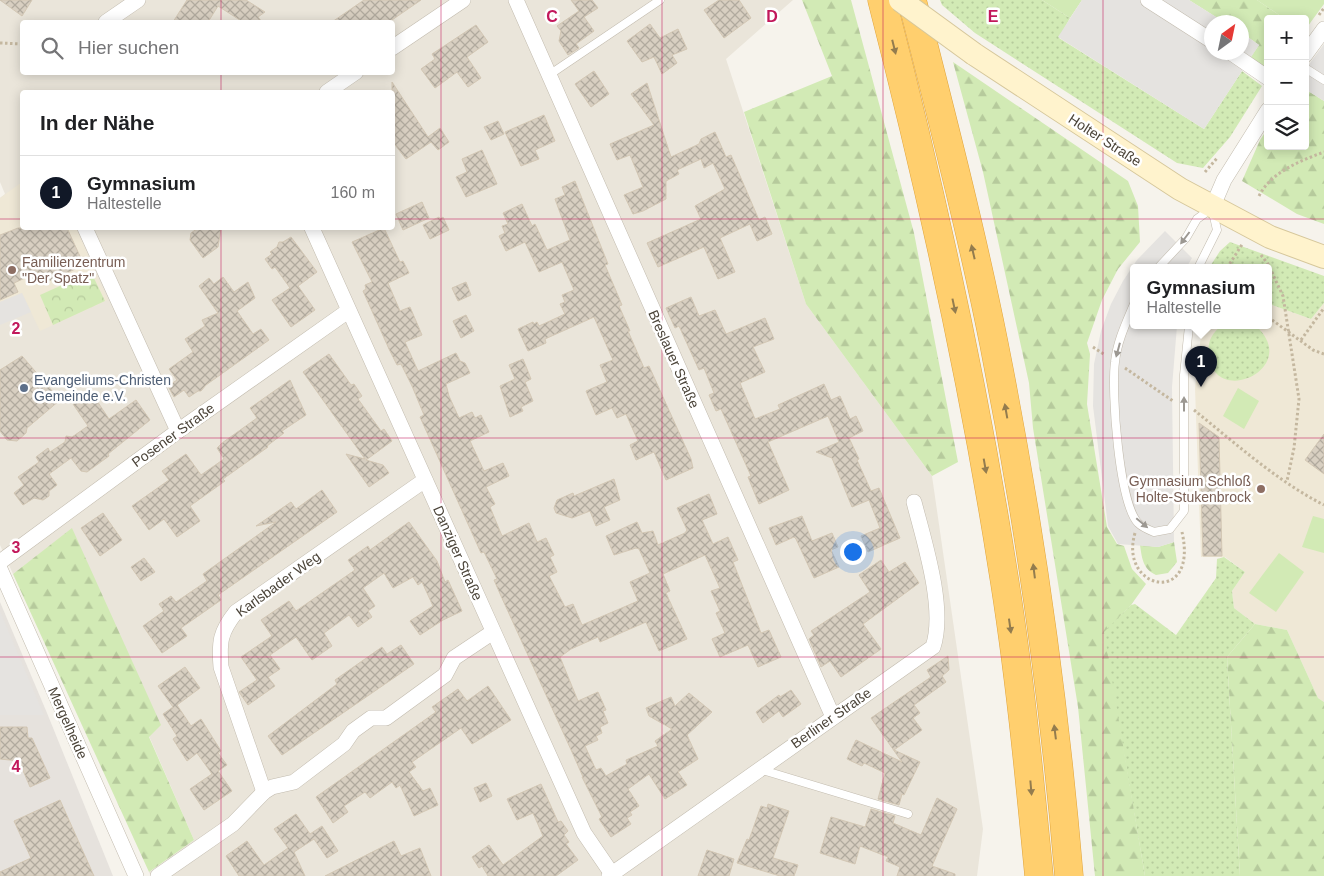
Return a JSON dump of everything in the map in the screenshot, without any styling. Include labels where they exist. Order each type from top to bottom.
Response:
[{"type":"highway","points":[[882,0],[936,225],[968,372],[1004,575],[1028,757],[1039,876]]},
{"type":"highway","points":[[912,0],[992,334],[1032,556],[1061,780],[1069,876]]},
{"type":"street","points":[[109,20],[138,0]]},
{"type":"street","points":[[395,46],[463,0]]},
{"type":"street","name":"Breslauer Straße","points":[[516,0],[833,717]]},
{"type":"street","name":"Holter Straße","points":[[900,0],[974,54],[1147,168],[1212,208],[1270,237],[1324,257]]},
{"type":"street","points":[[1148,0],[1204,36]]},
{"type":"street","points":[[1309,50],[1324,30]]},
{"type":"street","points":[[1242,60],[1264,75]]},
{"type":"street","points":[[330,90],[352,75]]},
{"type":"street","points":[[1212,208],[1224,180],[1264,116]]},
{"type":"street","points":[[86,230],[178,431]]},
{"type":"street","name":"Danziger Straße","points":[[313,230],[584,833],[611,875]]},
{"type":"street","name":"Posener Straße","points":[[0,562],[178,431],[348,311]]},
{"type":"street","name":"Karlsbader Weg","points":[[264,792],[221,667],[220,646],[224,627],[236,612],[425,480]]},
{"type":"street","name":"Berliner Straße","points":[[611,875],[933,647],[938,633],[932,572],[914,502]]},
{"type":"street","name":"Mergelheide","points":[[2,578],[136,876]]},
{"type":"street","points":[[158,876],[233,824],[264,792],[272,787],[294,782],[344,744],[353,731],[371,718],[386,718],[445,675],[454,658],[492,632]]},
{"type":"lane","points":[[549,76],[660,0]]},
{"type":"lane","points":[[1309,71],[1324,80]]},
{"type":"lane","points":[[1162,264],[1186,238],[1197,219],[1212,208],[1217,230],[1200,264]]},
{"type":"lane","points":[[1130,313],[1123,328],[1115,361],[1113,389],[1126,501],[1138,523],[1154,532],[1170,529],[1184,511],[1184,406],[1189,329]]},
{"type":"lane","points":[[760,769],[908,814]]},
{"type":"path","points":[[0,43],[20,44]]},
{"type":"path","points":[[1260,196],[1269,183],[1294,163],[1324,152]]},
{"type":"path","points":[[1230,264],[1243,243]]},
{"type":"path","points":[[1256,248],[1268,264]]},
{"type":"path","points":[[1272,273],[1283,296],[1299,400],[1294,448],[1287,481]]},
{"type":"path","points":[[1301,340],[1324,308]]},
{"type":"path","points":[[1272,320],[1313,350],[1324,354]]},
{"type":"path","points":[[1093,347],[1106,355]]},
{"type":"path","points":[[1122,366],[1179,406],[1190,406],[1287,481],[1324,504]]},
{"type":"path","points":[[1138,523],[1133,549],[1137,564],[1148,580],[1167,583],[1176,577],[1182,567],[1184,538],[1179,518]]},
{"type":"shaded area","points":[[0,0],[793,0],[726,59],[806,304],[932,476],[983,829],[977,876],[151,876],[149,872],[194,840],[149,736],[72,529],[13,574],[0,545],[0,198],[5,194],[0,182]]},
{"type":"shaded area","points":[[1082,0],[1189,0],[1213,15],[1204,15],[1204,60],[1249,60],[1249,38],[1259,45],[1204,129],[1058,37]]},
{"type":"shaded area","points":[[1324,44],[1324,101],[1309,92],[1309,65]]},
{"type":"shaded area","points":[[20,183],[20,230],[77,230],[108,300],[40,331],[22,293],[0,302],[0,198]]},
{"type":"shaded area","points":[[1165,231],[1192,258],[1188,264],[1134,264]]},
{"type":"shaded area","points":[[1130,270],[1130,329],[1177,329],[1172,387],[1174,542],[1158,547],[1118,544],[1108,526],[1093,406],[1094,364],[1101,331],[1111,304]]},
{"type":"shaded area","points":[[22,293],[31,312],[0,325],[0,302]]},
{"type":"shaded area","name":"Gymnasium Schloß Holte-Stukenbrock","points":[[1324,303],[1324,702],[1318,698],[1287,630],[1255,624],[1234,608],[1232,591],[1245,572],[1225,557],[1201,557],[1195,388],[1202,329],[1272,329],[1272,305],[1311,319]]},
{"type":"shaded area","points":[[0,602],[47,713],[113,876],[0,876]]},
{"type":"shaded area","points":[[0,611],[44,715],[0,715]]},
{"type":"green space","points":[[802,0],[851,0],[914,233],[958,462],[932,476],[806,304],[744,112],[832,76]]},
{"type":"green space","points":[[940,0],[1042,0],[1070,18],[1059,38],[1204,129],[1242,71],[1262,86],[1230,137],[1203,168],[1177,163],[975,33],[942,5]]},
{"type":"green space","points":[[1042,0],[1082,0],[1070,18]]},
{"type":"green space","points":[[1189,0],[1257,0],[1279,15],[1264,15],[1264,69],[1250,58],[1259,45],[1249,38],[1249,15],[1213,15]]},
{"type":"green space","points":[[1257,0],[1324,0],[1324,4],[1309,25],[1309,15],[1279,15]]},
{"type":"green space","points":[[953,62],[1128,181],[1138,206],[1140,242],[1118,269],[1102,300],[1087,343],[1090,354],[1087,404],[1107,527],[1117,544],[1124,546],[1132,569],[1146,584],[1131,605],[1104,632],[1145,876],[1095,876],[1078,707],[1033,428],[1029,383],[983,172]]},
{"type":"green space","points":[[1309,92],[1324,101],[1324,224],[1297,214],[1242,181],[1264,134],[1264,150],[1309,150]]},
{"type":"green space","points":[[1230,242],[1324,276],[1324,303],[1311,319],[1272,305],[1272,264],[1212,264],[1220,251]]},
{"type":"green space","points":[[91,272],[105,301],[53,325],[40,295]]},
{"type":"green space","points":[[1218,329],[1258,329],[1267,341],[1269,356],[1263,368],[1252,376],[1239,380],[1225,379],[1215,371],[1209,356],[1209,343]]},
{"type":"green space","points":[[1238,388],[1259,401],[1244,429],[1223,416]]},
{"type":"green space","points":[[1313,516],[1324,519],[1324,553],[1302,547]]},
{"type":"green space","points":[[72,528],[161,725],[149,737],[194,840],[149,872],[13,574]]},
{"type":"green space","points":[[1174,542],[1177,562],[1168,573],[1156,575],[1148,570],[1144,563],[1140,545],[1158,547]]},
{"type":"green space","points":[[1279,553],[1304,572],[1276,612],[1249,593]]},
{"type":"green space","points":[[1224,557],[1245,572],[1232,591],[1234,608],[1255,624],[1227,657],[1240,876],[1145,876],[1103,632],[1131,605],[1135,604],[1176,635],[1216,578],[1217,559]]},
{"type":"green space","points":[[1255,624],[1287,630],[1318,698],[1324,702],[1324,876],[1240,876],[1227,657]]},
{"type":"building","points":[[0,0],[32,0],[22,16]]},
{"type":"building","points":[[187,0],[246,0],[265,12],[258,17],[260,20],[240,20],[218,6],[209,20],[174,20]]},
{"type":"building","points":[[364,0],[421,0],[392,20],[335,20]]},
{"type":"building","points":[[571,0],[592,0],[598,8],[584,17],[594,31],[576,44],[579,48],[568,55],[559,41],[561,31],[557,26],[579,11]]},
{"type":"building","points":[[719,0],[739,0],[751,18],[724,38],[704,10]]},
{"type":"building","points":[[650,24],[660,38],[678,29],[687,49],[672,55],[677,63],[662,74],[654,57],[642,62],[627,41]]},
{"type":"building","points":[[476,25],[488,42],[467,57],[481,78],[468,87],[457,72],[435,88],[421,69],[435,59],[432,54]]},
{"type":"building","points":[[594,71],[609,94],[591,107],[575,84]]},
{"type":"building","points":[[392,82],[428,137],[440,128],[449,142],[438,150],[431,142],[406,159],[395,145],[395,90],[392,90]]},
{"type":"building","points":[[647,83],[671,157],[699,144],[701,139],[715,132],[726,157],[731,155],[759,220],[765,217],[772,234],[757,241],[750,224],[720,238],[735,272],[718,279],[704,247],[658,267],[647,243],[701,219],[695,206],[725,189],[713,163],[704,168],[701,159],[677,170],[679,174],[666,181],[666,199],[643,211],[633,214],[624,195],[643,187],[630,155],[617,160],[610,144],[654,125],[631,94]]},
{"type":"building","points":[[544,115],[555,141],[535,150],[539,159],[521,166],[505,132]]},
{"type":"building","points":[[498,121],[504,134],[491,140],[484,127]]},
{"type":"building","points":[[482,150],[497,184],[466,197],[456,177],[467,172],[462,159]]},
{"type":"building","points":[[575,181],[608,264],[605,265],[622,305],[619,306],[630,331],[628,331],[644,368],[649,366],[691,459],[693,468],[666,480],[654,452],[636,460],[630,445],[638,441],[626,414],[617,418],[612,408],[596,415],[586,391],[607,382],[600,365],[613,360],[594,317],[545,339],[546,343],[528,351],[518,329],[533,322],[534,324],[537,322],[539,326],[565,314],[560,304],[565,302],[562,295],[574,290],[562,262],[539,272],[525,242],[506,251],[499,236],[505,233],[502,226],[508,224],[503,213],[522,204],[532,226],[535,224],[547,250],[570,240],[555,199],[565,195],[562,187]]},
{"type":"building","points":[[422,202],[429,218],[403,230],[396,214]]},
{"type":"building","points":[[439,217],[440,219],[443,217],[449,230],[430,239],[423,225]]},
{"type":"building","points":[[18,228],[20,230],[68,230],[84,265],[49,281],[45,273],[40,275],[38,272],[14,283],[18,292],[0,300],[0,235]]},
{"type":"building","points":[[195,230],[221,230],[218,247],[203,258],[190,240],[191,233]]},
{"type":"building","points":[[379,230],[385,230],[400,262],[403,261],[409,273],[388,283],[400,311],[410,307],[422,335],[405,342],[418,371],[456,353],[460,361],[465,363],[470,373],[446,384],[459,418],[472,412],[475,418],[481,415],[489,432],[470,441],[484,471],[503,463],[509,476],[486,487],[495,504],[490,507],[502,536],[529,523],[537,542],[546,538],[554,555],[550,557],[557,572],[549,576],[565,607],[573,604],[582,625],[638,601],[630,582],[650,573],[639,549],[636,548],[614,555],[606,536],[637,522],[642,533],[653,531],[658,545],[685,533],[687,530],[677,508],[709,494],[717,514],[702,520],[713,544],[728,537],[738,560],[733,562],[761,633],[769,630],[781,657],[758,667],[748,645],[720,657],[712,639],[725,633],[716,613],[720,611],[711,591],[720,588],[705,555],[663,574],[670,591],[666,593],[687,639],[659,651],[646,622],[600,642],[598,637],[571,649],[560,657],[578,701],[598,692],[606,710],[603,711],[608,723],[600,727],[602,733],[596,736],[598,740],[585,746],[596,770],[601,768],[606,776],[627,764],[626,760],[658,746],[655,741],[672,729],[649,716],[646,708],[671,697],[675,706],[689,693],[712,712],[687,735],[698,759],[678,772],[687,785],[665,799],[649,774],[628,789],[639,806],[630,812],[632,815],[627,818],[631,824],[611,837],[599,819],[602,817],[582,777],[501,596],[494,580],[497,579],[484,552],[481,553],[420,417],[424,415],[412,386],[401,364],[397,365],[363,291],[366,289],[365,285],[372,282],[352,242]]},
{"type":"building","points":[[291,237],[317,272],[298,286],[315,310],[291,327],[272,300],[290,288],[275,267],[272,269],[265,259],[272,254],[270,252],[277,247],[279,242],[283,242]]},
{"type":"building","points":[[223,277],[234,292],[248,282],[255,298],[237,311],[253,334],[261,329],[269,340],[206,385],[201,391],[189,397],[184,390],[174,397],[168,386],[177,380],[169,369],[193,352],[185,339],[205,326],[202,320],[218,313],[199,286],[209,278],[214,284]]},
{"type":"building","points":[[466,282],[471,295],[458,301],[452,288]]},
{"type":"building","points":[[691,297],[699,316],[715,310],[726,334],[765,318],[774,339],[753,347],[765,372],[740,383],[755,419],[780,409],[778,405],[824,384],[831,400],[840,396],[850,419],[856,416],[863,431],[849,438],[859,459],[857,460],[871,491],[879,488],[900,538],[868,552],[861,536],[880,528],[869,500],[852,507],[832,458],[816,452],[839,442],[828,416],[768,442],[789,490],[759,504],[748,477],[751,476],[721,409],[716,411],[709,395],[714,393],[704,368],[699,370],[679,326],[675,328],[666,308]]},
{"type":"building","points":[[466,315],[474,331],[461,338],[453,321]]},
{"type":"building","points":[[329,354],[351,385],[354,384],[362,396],[358,399],[381,431],[384,429],[392,441],[366,460],[383,465],[389,473],[369,487],[346,454],[365,459],[303,372]]},
{"type":"building","name":"Evangeliums-Christen Gemeinde e.V.","points":[[22,356],[60,400],[27,428],[26,433],[17,441],[7,440],[0,431],[0,370]]},
{"type":"building","points":[[523,359],[531,379],[525,382],[533,401],[521,407],[523,411],[510,417],[500,386],[515,379],[509,365]]},
{"type":"building","points":[[290,380],[306,415],[282,431],[284,433],[268,447],[223,479],[225,481],[190,506],[200,521],[177,537],[164,519],[149,530],[132,506],[169,480],[162,471],[186,454],[201,475],[224,459],[217,448],[257,418],[250,408]]},
{"type":"building","points":[[91,392],[109,419],[136,400],[150,420],[108,454],[109,456],[87,472],[81,471],[71,458],[49,474],[57,485],[49,491],[49,496],[43,500],[34,498],[23,505],[14,493],[24,485],[18,477],[39,462],[36,457],[48,448],[50,452],[65,442],[66,436],[72,437],[88,426],[73,404]]},
{"type":"building","points":[[1199,423],[1219,437],[1222,556],[1203,556]]},
{"type":"building","points":[[1324,434],[1324,474],[1305,460]]},
{"type":"building","points":[[614,479],[620,500],[604,507],[610,520],[596,526],[590,511],[572,518],[556,513],[554,508],[557,500],[573,493],[574,496]]},
{"type":"building","points":[[322,490],[337,512],[218,595],[221,600],[181,628],[187,636],[162,653],[143,626],[164,611],[159,604],[171,596],[176,602],[207,581],[203,574],[276,522],[256,526],[291,502],[296,509]]},
{"type":"building","points":[[103,513],[122,540],[100,556],[81,528]]},
{"type":"building","points":[[802,516],[812,541],[832,533],[838,547],[831,550],[839,567],[814,578],[796,539],[794,537],[776,545],[769,528]]},
{"type":"building","points":[[409,522],[437,561],[445,582],[448,580],[462,611],[443,620],[420,635],[410,621],[433,606],[422,582],[418,585],[413,577],[393,588],[384,573],[363,588],[375,606],[368,611],[372,617],[358,627],[349,615],[324,633],[332,646],[312,660],[296,637],[270,655],[280,669],[268,677],[275,686],[248,705],[239,692],[257,680],[241,657],[272,636],[261,620],[289,601],[296,611],[355,570],[348,560],[368,546],[370,550]]},
{"type":"building","points":[[144,558],[155,572],[141,581],[131,567]]},
{"type":"building","points":[[881,560],[889,572],[905,562],[919,583],[863,624],[881,649],[841,677],[830,661],[821,667],[809,639],[814,635],[811,631],[870,592],[859,575]]},
{"type":"building","points":[[401,645],[414,664],[282,755],[268,736],[337,684],[335,680],[382,647],[387,654]]},
{"type":"building","points":[[948,656],[949,670],[942,676],[946,682],[914,705],[920,713],[913,718],[922,730],[894,750],[920,762],[904,795],[902,794],[899,805],[878,799],[885,773],[864,763],[862,766],[847,759],[856,740],[902,762],[871,718],[931,677],[927,670]]},
{"type":"building","points":[[185,667],[200,688],[177,705],[191,726],[201,719],[221,751],[218,753],[227,765],[218,771],[232,791],[204,810],[190,789],[212,774],[197,753],[187,761],[173,739],[177,736],[163,714],[173,707],[158,686]]},
{"type":"building","points":[[488,686],[511,720],[472,744],[461,728],[412,762],[416,767],[409,772],[423,791],[430,788],[438,805],[414,816],[400,785],[396,788],[392,782],[370,798],[365,792],[344,806],[348,812],[333,823],[316,797],[436,712],[432,707],[458,689],[467,701]]},
{"type":"building","points":[[791,690],[801,704],[783,717],[779,711],[763,723],[756,712],[779,695],[780,697]]},
{"type":"building","points":[[0,727],[27,727],[28,738],[32,738],[50,778],[30,787],[19,761],[0,759]]},
{"type":"building","points":[[486,783],[492,796],[480,802],[474,788]]},
{"type":"building","points":[[541,784],[558,822],[561,821],[568,831],[564,835],[569,842],[566,844],[578,860],[556,876],[488,876],[482,866],[479,868],[472,857],[489,845],[503,865],[543,836],[533,813],[517,820],[507,799]]},
{"type":"building","points":[[937,798],[957,809],[932,866],[955,874],[955,876],[897,876],[900,867],[886,861],[888,857],[860,846],[855,864],[820,853],[831,817],[865,827],[871,809],[895,816],[893,823],[921,835]]},
{"type":"building","points":[[60,800],[94,876],[0,876],[0,872],[31,858],[14,821]]},
{"type":"building","points":[[768,804],[789,811],[773,858],[798,865],[794,876],[780,876],[737,863],[747,839],[749,840],[761,806],[767,808]]},
{"type":"building","points":[[296,814],[310,834],[322,826],[338,851],[327,858],[314,839],[294,852],[305,876],[239,876],[226,856],[247,841],[264,865],[288,848],[274,829]]},
{"type":"building","points":[[394,841],[401,856],[420,848],[431,876],[325,876]]},
{"type":"building","points":[[707,850],[734,859],[729,876],[698,876]]},
{"type":"place","name":"Familienzentrum \"Der Spatz\"","points":[[12,270]]},
{"type":"place","name":"Gymnasium","points":[[1201,387]]},
{"type":"place","name":"Evangeliums-Christen Gemeinde e.V.","points":[[24,388]]},
{"type":"place","name":"Gymnasium Schloß Holte-Stukenbrock","points":[[1261,489]]}]
